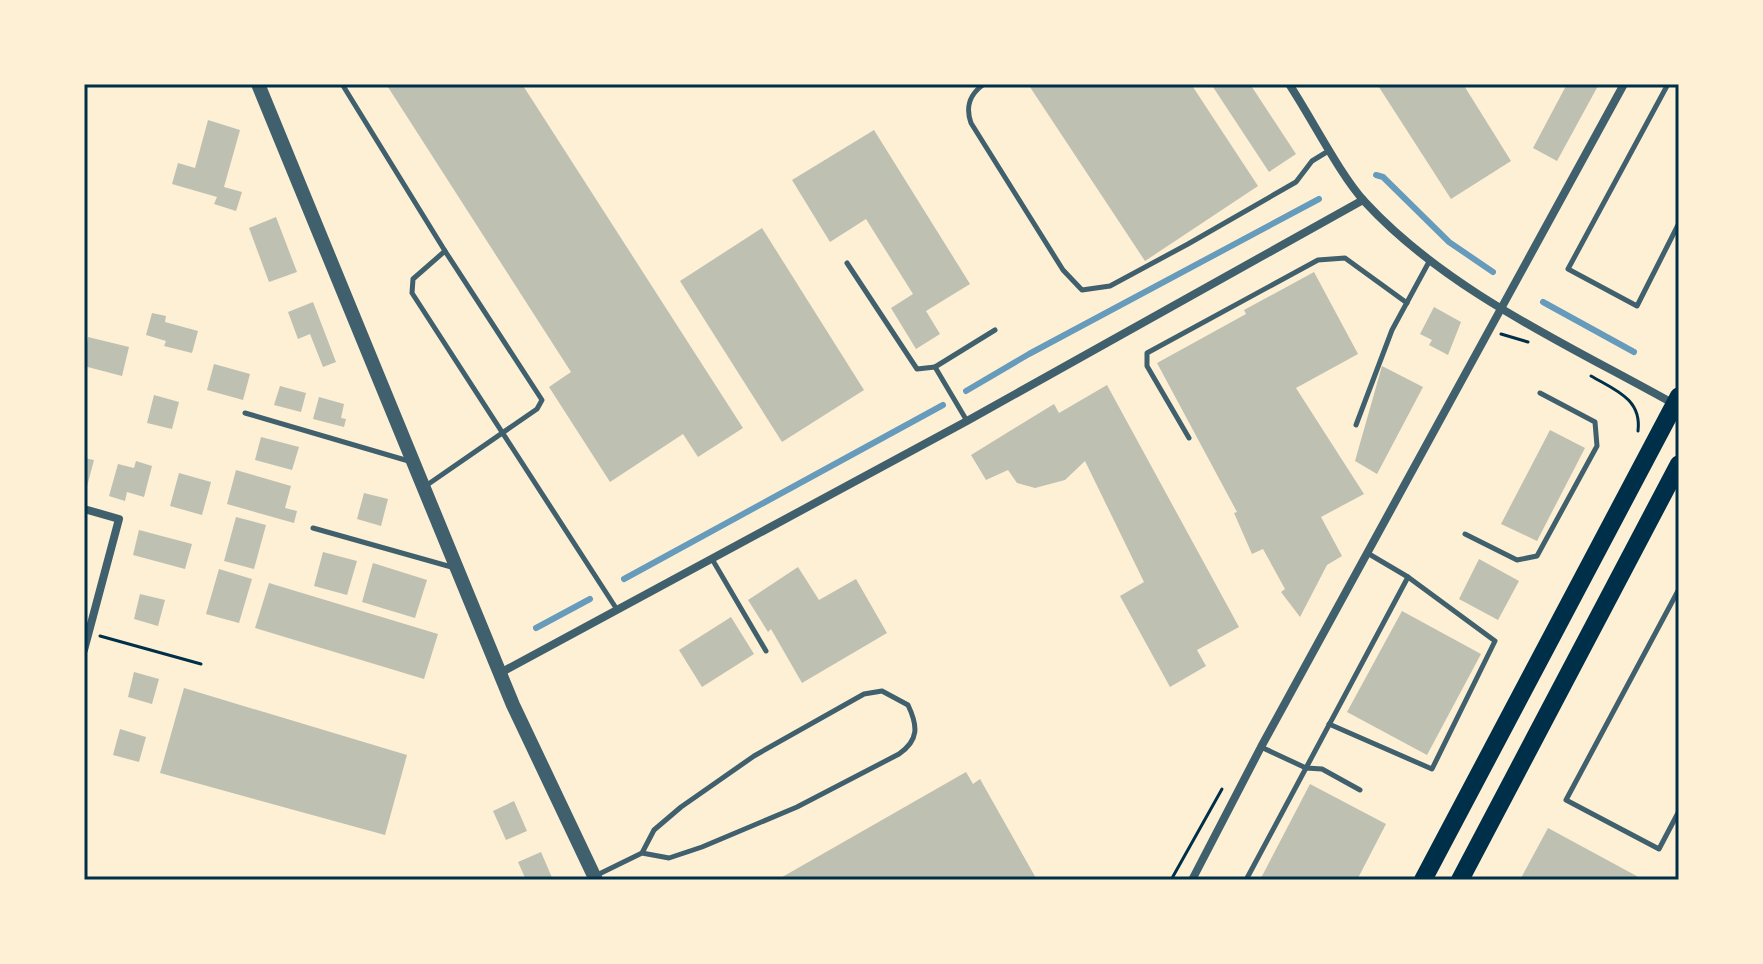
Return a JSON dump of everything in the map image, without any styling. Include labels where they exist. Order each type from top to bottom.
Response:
[{"type":"main road","points":[[1423,880],[1677,402]]},
{"type":"main road","points":[[1460,880],[1679,464]]},
{"type":"street","points":[[258,84],[500,673],[595,878]]},
{"type":"street","points":[[1289,84],[1363,200],[1431,259],[1504,309],[1677,402]]},
{"type":"street","points":[[1192,880],[1261,747],[1504,309],[1624,84]]},
{"type":"street","points":[[500,673],[967,421],[1363,200]]},
{"type":"street","points":[[84,509],[119,519],[84,650]]},
{"type":"lane","points":[[342,84],[542,400],[537,409],[423,488]]},
{"type":"lane","points":[[984,84],[972,95],[968,105],[971,123],[1063,270],[1082,290],[1094,291],[1110,286],[1188,244],[1296,182],[1312,161],[1331,149]]},
{"type":"lane","points":[[1668,84],[1568,269],[1637,306],[1679,223]]},
{"type":"lane","points":[[445,251],[413,279],[412,293],[616,608]]},
{"type":"lane","points":[[1189,438],[1147,366],[1147,353],[1318,260],[1345,258],[1407,303]]},
{"type":"lane","points":[[1356,425],[1392,330],[1431,259]]},
{"type":"lane","points":[[847,263],[917,369],[935,367],[995,330]]},
{"type":"lane","points":[[935,367],[967,421]]},
{"type":"lane","points":[[1465,534],[1517,560],[1537,556],[1597,446],[1595,422],[1540,393]]},
{"type":"lane","points":[[245,413],[413,462]]},
{"type":"lane","points":[[313,528],[456,568]]},
{"type":"lane","points":[[1329,724],[1432,769],[1495,641],[1408,577],[1369,554]]},
{"type":"lane","points":[[711,557],[766,651]]},
{"type":"lane","points":[[1246,880],[1408,577]]},
{"type":"lane","points":[[1679,589],[1566,800],[1659,849],[1679,811]]},
{"type":"lane","points":[[595,878],[642,853],[654,830],[681,807],[754,756],[844,705],[864,694],[882,691],[908,705],[916,736],[913,744],[899,754],[797,807],[702,847],[669,858],[642,853]]},
{"type":"lane","points":[[1261,747],[1306,768],[1322,769],[1360,790]]},
{"type":"path","points":[[1492,330],[1531,342]]},
{"type":"path","points":[[1589,376],[1634,403],[1639,413],[1636,442],[1650,449]]},
{"type":"path","points":[[89,633],[201,664]]},
{"type":"building","points":[[386,84],[522,84],[743,428],[698,457],[683,434],[610,482],[549,387],[571,372]]},
{"type":"building","points":[[1028,84],[1191,84],[1258,186],[1145,261]]},
{"type":"building","points":[[1211,84],[1250,84],[1296,154],[1269,172]]},
{"type":"building","points":[[1377,84],[1463,84],[1511,161],[1451,199]]},
{"type":"building","points":[[1567,84],[1599,84],[1557,161],[1533,148]]},
{"type":"building","points":[[208,120],[240,130],[224,187],[242,192],[236,211],[214,204],[217,197],[172,184],[178,163],[195,168]]},
{"type":"building","points":[[874,130],[970,284],[926,311],[940,334],[916,349],[891,308],[913,294],[866,219],[830,242],[792,180]]},
{"type":"building","points":[[276,217],[297,272],[269,282],[249,228]]},
{"type":"building","points":[[762,228],[864,390],[782,442],[680,281]]},
{"type":"building","points":[[1314,272],[1358,354],[1296,388],[1364,494],[1321,517],[1342,556],[1327,565],[1300,617],[1281,592],[1285,589],[1263,549],[1252,554],[1234,513],[1237,512],[1157,363]]},
{"type":"building","points":[[313,302],[336,362],[323,367],[310,334],[298,339],[288,312]]},
{"type":"building","points":[[1434,307],[1461,322],[1448,355],[1429,345],[1432,340],[1420,334]]},
{"type":"building","points":[[152,313],[166,316],[165,322],[198,331],[192,353],[164,346],[166,341],[146,335]]},
{"type":"building","points":[[88,337],[129,347],[122,376],[84,366]]},
{"type":"building","points":[[214,364],[250,374],[243,400],[207,390]]},
{"type":"building","points":[[1382,366],[1423,387],[1377,474],[1355,461]]},
{"type":"building","points":[[1107,385],[1239,627],[1197,650],[1206,666],[1170,687],[1120,596],[1144,582],[1085,461],[1065,480],[1035,488],[1017,483],[1008,470],[986,480],[971,455],[1054,404],[1059,413]]},
{"type":"building","points":[[280,386],[306,393],[301,412],[274,405]]},
{"type":"building","points":[[154,395],[179,402],[172,429],[147,423]]},
{"type":"building","points":[[319,397],[344,404],[341,418],[346,419],[344,427],[313,419]]},
{"type":"building","points":[[1550,430],[1585,448],[1537,541],[1501,524]]},
{"type":"building","points":[[261,437],[299,447],[292,470],[255,460]]},
{"type":"building","points":[[84,458],[94,460],[85,494],[84,494]]},
{"type":"building","points":[[136,461],[152,466],[144,497],[127,492],[125,501],[109,496],[118,464],[134,468]]},
{"type":"building","points":[[236,470],[291,486],[285,508],[297,511],[294,523],[227,504]]},
{"type":"building","points":[[179,473],[211,482],[202,515],[170,506]]},
{"type":"building","points":[[364,493],[388,499],[381,526],[357,519]]},
{"type":"building","points":[[236,517],[266,525],[254,569],[224,561]]},
{"type":"building","points":[[139,530],[192,544],[185,569],[133,555]]},
{"type":"building","points":[[323,552],[357,561],[347,595],[314,586]]},
{"type":"building","points":[[1479,559],[1519,581],[1498,620],[1459,599]]},
{"type":"building","points":[[373,563],[427,580],[415,618],[362,602]]},
{"type":"building","points":[[798,567],[819,600],[856,579],[887,633],[802,683],[771,629],[768,632],[748,600]]},
{"type":"building","points":[[219,569],[252,579],[239,623],[206,614]]},
{"type":"building","points":[[269,583],[438,634],[424,679],[255,628]]},
{"type":"building","points":[[140,594],[165,600],[158,626],[134,619]]},
{"type":"building","points":[[1402,611],[1481,654],[1427,755],[1347,712]]},
{"type":"building","points":[[731,617],[754,654],[702,687],[679,650]]},
{"type":"building","points":[[134,672],[159,679],[152,704],[128,697]]},
{"type":"building","points":[[184,688],[407,755],[385,835],[160,773]]},
{"type":"building","points":[[120,729],[146,737],[139,762],[113,755]]},
{"type":"building","points":[[966,772],[973,784],[980,779],[1037,880],[777,880]]},
{"type":"building","points":[[1310,784],[1386,824],[1357,880],[1260,880]]},
{"type":"building","points":[[514,801],[527,831],[506,840],[493,811]]},
{"type":"building","points":[[1548,828],[1644,880],[1520,880]]},
{"type":"building","points":[[541,852],[553,880],[526,880],[518,862]]},
{"type":"waterway","points":[[1376,175],[1383,177],[1449,242],[1493,272]]},
{"type":"waterway","points":[[966,391],[1029,354],[1319,199]]},
{"type":"waterway","points":[[1543,302],[1634,352]]},
{"type":"waterway","points":[[624,579],[943,405]]},
{"type":"waterway","points":[[536,628],[590,599]]}]
